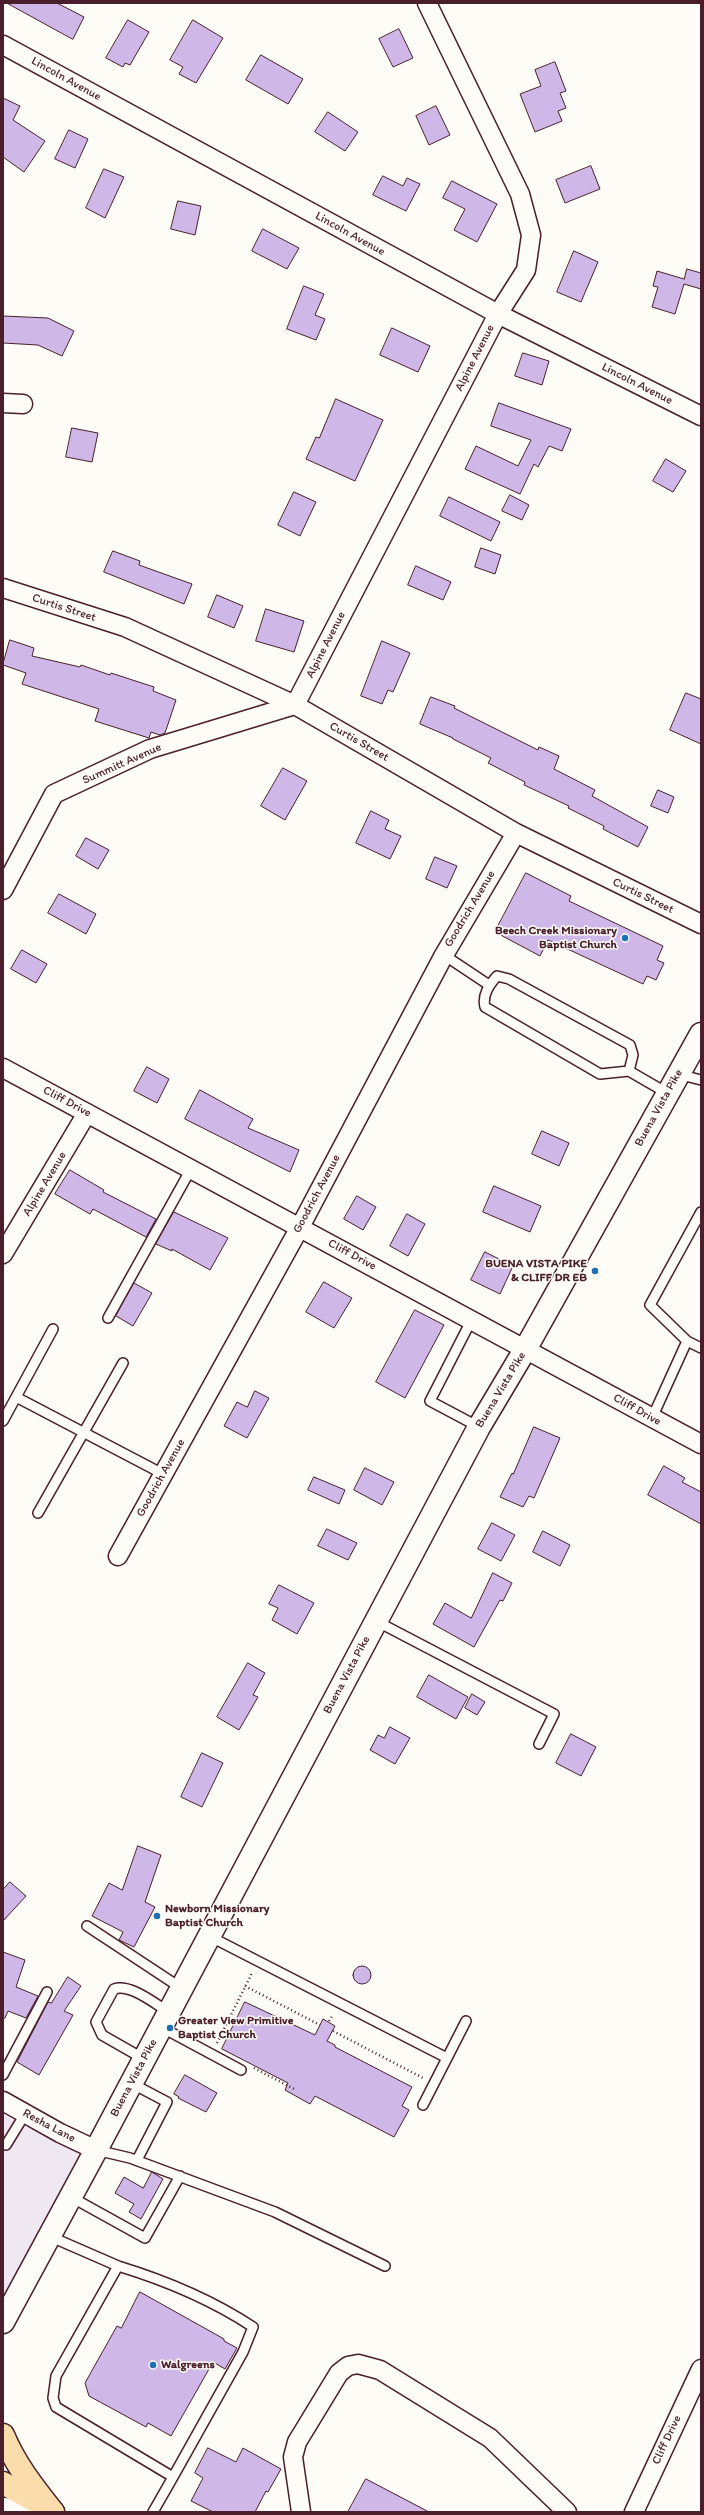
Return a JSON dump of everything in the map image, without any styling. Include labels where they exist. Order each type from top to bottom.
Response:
[{"type":"main road","name":"Buena Vista Pike","points":[[5,2311],[71,2197],[479,1427],[526,1348],[667,1093],[678,1074],[698,1046]]},
{"type":"main road","points":[[3,2435],[10,2454],[26,2479],[53,2512]]},
{"type":"main road","points":[[3,2483],[53,2512]]},
{"type":"main road","points":[[3,2509],[53,2512]]},
{"type":"street","name":"Alpine Avenue","points":[[295,705],[498,314],[526,270],[530,235],[520,194],[428,3]]},
{"type":"street","name":"Lincoln Avenue","points":[[3,44],[498,314],[701,416]]},
{"type":"street","points":[[3,403],[23,404]]},
{"type":"street","name":"Curtis Street","points":[[3,588],[125,627],[295,705],[516,833],[701,924]]},
{"type":"street","name":"Summitt Avenue","points":[[3,890],[54,794],[150,749],[295,705]]},
{"type":"street","name":"Goodrich Avenue","points":[[118,1556],[300,1227],[444,955],[516,833]]},
{"type":"street","name":"Cliff Drive","points":[[3,1068],[526,1348],[701,1444]]},
{"type":"street","name":"Alpine Avenue","points":[[3,1254],[87,1113]]},
{"type":"street","name":"Resha Lane","points":[[3,2101],[25,2114],[96,2150]]},
{"type":"street","points":[[301,2512],[293,2457],[297,2442],[339,2373],[348,2366],[358,2364],[380,2370],[490,2438],[568,2512]]},
{"type":"street","name":"Cliff Drive","points":[[634,2512],[701,2369]]},
{"type":"lane","points":[[444,955],[489,985]]},
{"type":"lane","points":[[629,1071],[633,1056],[630,1045],[509,979],[497,976],[489,985],[483,999],[485,1007],[600,1074],[629,1071],[667,1093]]},
{"type":"lane","points":[[678,1074],[701,1080]]},
{"type":"lane","points":[[108,1318],[191,1169]]},
{"type":"lane","points":[[701,1212],[650,1305],[687,1341],[701,1348]]},
{"type":"lane","points":[[472,1319],[430,1401],[479,1427]]},
{"type":"lane","points":[[3,1421],[53,1329]]},
{"type":"lane","points":[[652,1418],[687,1341]]},
{"type":"lane","points":[[38,1513],[123,1363]]},
{"type":"lane","points":[[16,1397],[83,1434],[163,1474]]},
{"type":"lane","points":[[376,1620],[554,1714],[539,1744]]},
{"type":"lane","points":[[87,1926],[181,1988]]},
{"type":"lane","points":[[209,1936],[447,2058]]},
{"type":"lane","points":[[144,2059],[102,2035],[96,2022],[114,1989],[120,1986],[128,1989],[165,2019],[244,2067]]},
{"type":"lane","points":[[3,2075],[47,1992]]},
{"type":"lane","points":[[423,2105],[466,2021]]},
{"type":"lane","points":[[131,2083],[167,2102],[137,2160]]},
{"type":"lane","points":[[6,2145],[25,2114]]},
{"type":"lane","points":[[96,2150],[137,2160],[275,2212],[385,2266]]},
{"type":"lane","points":[[71,2197],[145,2238],[180,2176]]},
{"type":"lane","points":[[49,2236],[118,2266],[152,2276],[238,2317],[252,2327],[243,2352],[153,2512]]},
{"type":"lane","points":[[118,2266],[56,2376],[53,2398],[56,2407],[70,2417],[173,2477]]},
{"type":"path","points":[[217,2048],[218,2039],[258,1962]]},
{"type":"path","points":[[245,1986],[320,2025]]},
{"type":"path","points":[[332,2031],[434,2084]]},
{"type":"path","points":[[244,2067],[294,2089]]},
{"type":"shaded area","points":[[3,2101],[96,2150],[3,2322]]},
{"type":"building","points":[[7,3],[57,3],[84,17],[73,39]]},
{"type":"building","points":[[128,20],[149,32],[130,65],[125,63],[123,67],[106,58]]},
{"type":"building","points":[[193,20],[223,38],[196,83],[179,74],[183,67],[170,60]]},
{"type":"building","points":[[399,29],[413,58],[393,67],[379,39]]},
{"type":"building","points":[[261,55],[303,79],[288,104],[246,80]]},
{"type":"building","points":[[555,62],[566,91],[560,93],[566,108],[558,111],[562,121],[535,132],[520,94],[541,86],[535,70]]},
{"type":"building","points":[[3,98],[20,106],[13,120],[45,141],[24,172],[3,157]]},
{"type":"building","points":[[436,106],[450,135],[429,145],[416,116]]},
{"type":"building","points":[[328,112],[358,132],[345,151],[315,132]]},
{"type":"building","points":[[69,130],[88,139],[75,168],[55,159]]},
{"type":"building","points":[[591,166],[600,189],[565,203],[556,180]]},
{"type":"building","points":[[104,169],[124,177],[105,218],[86,208]]},
{"type":"building","points":[[383,176],[403,186],[407,178],[420,184],[406,211],[373,195]]},
{"type":"building","points":[[452,181],[497,204],[477,242],[454,230],[465,209],[443,198]]},
{"type":"building","points":[[178,201],[201,206],[195,235],[171,229]]},
{"type":"building","points":[[263,229],[299,248],[287,269],[252,251]]},
{"type":"building","points":[[574,251],[598,262],[581,302],[557,292]]},
{"type":"building","points":[[687,269],[701,273],[701,289],[684,284],[675,314],[652,307],[658,287],[653,286],[657,271],[684,279]]},
{"type":"building","points":[[304,286],[324,294],[315,315],[325,319],[316,340],[287,329]]},
{"type":"building","points":[[3,316],[48,318],[74,331],[62,356],[38,345],[3,343]]},
{"type":"building","points":[[392,328],[430,346],[418,372],[380,355]]},
{"type":"building","points":[[523,353],[549,361],[542,385],[515,376]]},
{"type":"building","points":[[336,399],[383,420],[355,481],[306,459],[316,437],[319,438]]},
{"type":"building","points":[[499,403],[571,429],[562,451],[549,446],[538,467],[534,464],[520,494],[465,469],[476,446],[518,466],[531,440],[491,426]]},
{"type":"building","points":[[72,428],[98,433],[92,462],[66,457]]},
{"type":"building","points":[[666,459],[686,471],[673,492],[653,481]]},
{"type":"building","points":[[294,492],[316,502],[300,536],[278,525]]},
{"type":"building","points":[[510,495],[529,505],[522,520],[502,511]]},
{"type":"building","points":[[449,497],[500,522],[491,541],[440,516]]},
{"type":"building","points":[[481,548],[501,555],[495,574],[475,567]]},
{"type":"building","points":[[113,551],[140,561],[139,565],[192,584],[184,604],[104,572]]},
{"type":"building","points":[[416,566],[451,582],[443,600],[408,585]]},
{"type":"building","points":[[217,595],[243,606],[234,628],[208,617]]},
{"type":"building","points":[[266,609],[304,621],[294,652],[256,641]]},
{"type":"building","points":[[10,640],[34,648],[32,656],[80,667],[81,665],[110,675],[111,673],[154,687],[153,691],[176,700],[165,733],[160,735],[151,732],[149,738],[95,721],[99,709],[22,684],[26,673],[3,665]]},
{"type":"building","points":[[382,641],[410,653],[393,692],[388,690],[382,704],[361,696]]},
{"type":"building","points":[[686,693],[701,699],[701,744],[670,730]]},
{"type":"building","points":[[431,697],[455,706],[454,708],[538,750],[539,747],[559,756],[554,769],[595,790],[592,796],[648,827],[638,847],[603,829],[604,826],[568,808],[569,806],[524,785],[525,782],[488,763],[491,758],[453,738],[420,724]]},
{"type":"building","points":[[283,768],[307,781],[285,820],[261,806]]},
{"type":"building","points":[[658,790],[674,797],[668,813],[651,806]]},
{"type":"building","points":[[371,811],[389,820],[385,829],[401,836],[390,859],[356,843]]},
{"type":"building","points":[[86,838],[109,850],[98,869],[76,856]]},
{"type":"building","points":[[435,857],[457,866],[447,888],[426,879]]},
{"type":"building","points":[[526,873],[571,896],[569,901],[663,946],[657,960],[664,963],[656,980],[647,976],[643,984],[548,940],[540,956],[495,932]]},
{"type":"building","points":[[59,894],[96,914],[86,934],[48,913]]},
{"type":"building","points":[[22,950],[47,964],[36,983],[11,969]]},
{"type":"building","points":[[147,1067],[169,1079],[157,1103],[134,1091]]},
{"type":"building","points":[[200,1090],[253,1119],[248,1128],[299,1150],[290,1172],[185,1119]]},
{"type":"building","points":[[542,1131],[569,1143],[559,1166],[532,1154]]},
{"type":"building","points":[[70,1170],[104,1190],[103,1192],[156,1219],[146,1237],[93,1209],[90,1214],[55,1194]]},
{"type":"building","points":[[494,1186],[541,1206],[530,1232],[483,1212]]},
{"type":"building","points":[[357,1196],[376,1207],[363,1230],[344,1219]]},
{"type":"building","points":[[174,1212],[228,1238],[210,1270],[172,1249],[172,1251],[156,1244]]},
{"type":"building","points":[[407,1214],[425,1224],[408,1256],[390,1246]]},
{"type":"building","points":[[485,1252],[513,1266],[500,1294],[471,1280]]},
{"type":"building","points":[[324,1282],[352,1298],[334,1328],[306,1312]]},
{"type":"building","points":[[134,1283],[152,1293],[133,1326],[116,1316]]},
{"type":"building","points":[[415,1310],[444,1325],[405,1398],[376,1382]]},
{"type":"building","points":[[255,1391],[269,1398],[247,1438],[224,1426],[237,1402],[247,1407]]},
{"type":"building","points":[[534,1427],[560,1438],[534,1498],[529,1496],[523,1507],[500,1497],[512,1473],[513,1474]]},
{"type":"building","points":[[664,1466],[685,1478],[682,1482],[701,1492],[701,1524],[648,1495]]},
{"type":"building","points":[[365,1468],[394,1482],[382,1505],[354,1490]]},
{"type":"building","points":[[314,1477],[345,1490],[339,1504],[308,1490]]},
{"type":"building","points":[[492,1523],[515,1535],[501,1561],[478,1549]]},
{"type":"building","points":[[327,1529],[357,1543],[348,1560],[318,1546]]},
{"type":"building","points":[[543,1531],[570,1545],[560,1566],[533,1552]]},
{"type":"building","points":[[493,1573],[512,1583],[503,1601],[500,1600],[474,1647],[433,1624],[445,1603],[471,1618]]},
{"type":"building","points":[[279,1585],[314,1603],[297,1634],[272,1620],[278,1608],[269,1604]]},
{"type":"building","points":[[248,1663],[265,1673],[253,1695],[258,1697],[239,1730],[217,1717]]},
{"type":"building","points":[[429,1675],[468,1697],[456,1719],[417,1697]]},
{"type":"building","points":[[472,1694],[485,1702],[477,1715],[465,1708]]},
{"type":"building","points":[[390,1727],[410,1738],[395,1764],[370,1750],[378,1735],[384,1738]]},
{"type":"building","points":[[571,1734],[596,1747],[581,1776],[556,1763]]},
{"type":"building","points":[[202,1753],[223,1763],[202,1807],[181,1797]]},
{"type":"building","points":[[138,1846],[161,1855],[145,1902],[155,1907],[134,1947],[119,1940],[123,1932],[92,1916],[109,1883],[122,1890]]},
{"type":"building","points":[[10,1882],[26,1896],[3,1921],[3,1890]]},
{"type":"building","points":[[3,1952],[25,1960],[16,1987],[38,1996],[26,2018],[8,2011],[5,2018],[3,2018]]},
{"type":"building","points":[[362,1966],[368,1969],[371,1975],[368,1981],[362,1984],[356,1981],[353,1975],[356,1969]]},
{"type":"building","points":[[68,1977],[81,1986],[64,2011],[73,2015],[39,2075],[17,2062],[48,2002],[51,2003]]},
{"type":"building","points":[[245,2002],[315,2035],[323,2019],[335,2026],[327,2041],[335,2045],[335,2047],[412,2087],[402,2106],[409,2110],[394,2137],[315,2096],[310,2104],[285,2090],[288,2083],[222,2049]]},
{"type":"building","points":[[185,2075],[217,2093],[206,2112],[178,2098],[179,2097],[174,2094]]},
{"type":"building","points":[[152,2172],[163,2179],[141,2219],[129,2212],[134,2204],[115,2193],[124,2177],[143,2188]]},
{"type":"building","name":"Walgreens","points":[[140,2292],[224,2339],[224,2341],[237,2348],[225,2369],[213,2362],[171,2436],[148,2423],[146,2427],[89,2396],[85,2383],[117,2326],[121,2328]]},
{"type":"building","points":[[208,2448],[236,2462],[243,2448],[281,2469],[268,2492],[266,2491],[255,2512],[213,2512],[191,2501],[203,2478],[195,2473]]},
{"type":"building","points":[[366,2479],[429,2512],[348,2512]]},
{"type":"place","name":"Beech Creek Missionary Baptist Church","points":[[625,938]]},
{"type":"place","name":"BUENA VISTA PIKE & CLIFF DR EB","points":[[595,1271]]},
{"type":"place","name":"Newborn Missionary Baptist Church","points":[[157,1916]]},
{"type":"place","name":"Greater View Primitive Baptist Church","points":[[170,2028]]},
{"type":"place","name":"Walgreens","points":[[153,2365]]}]
